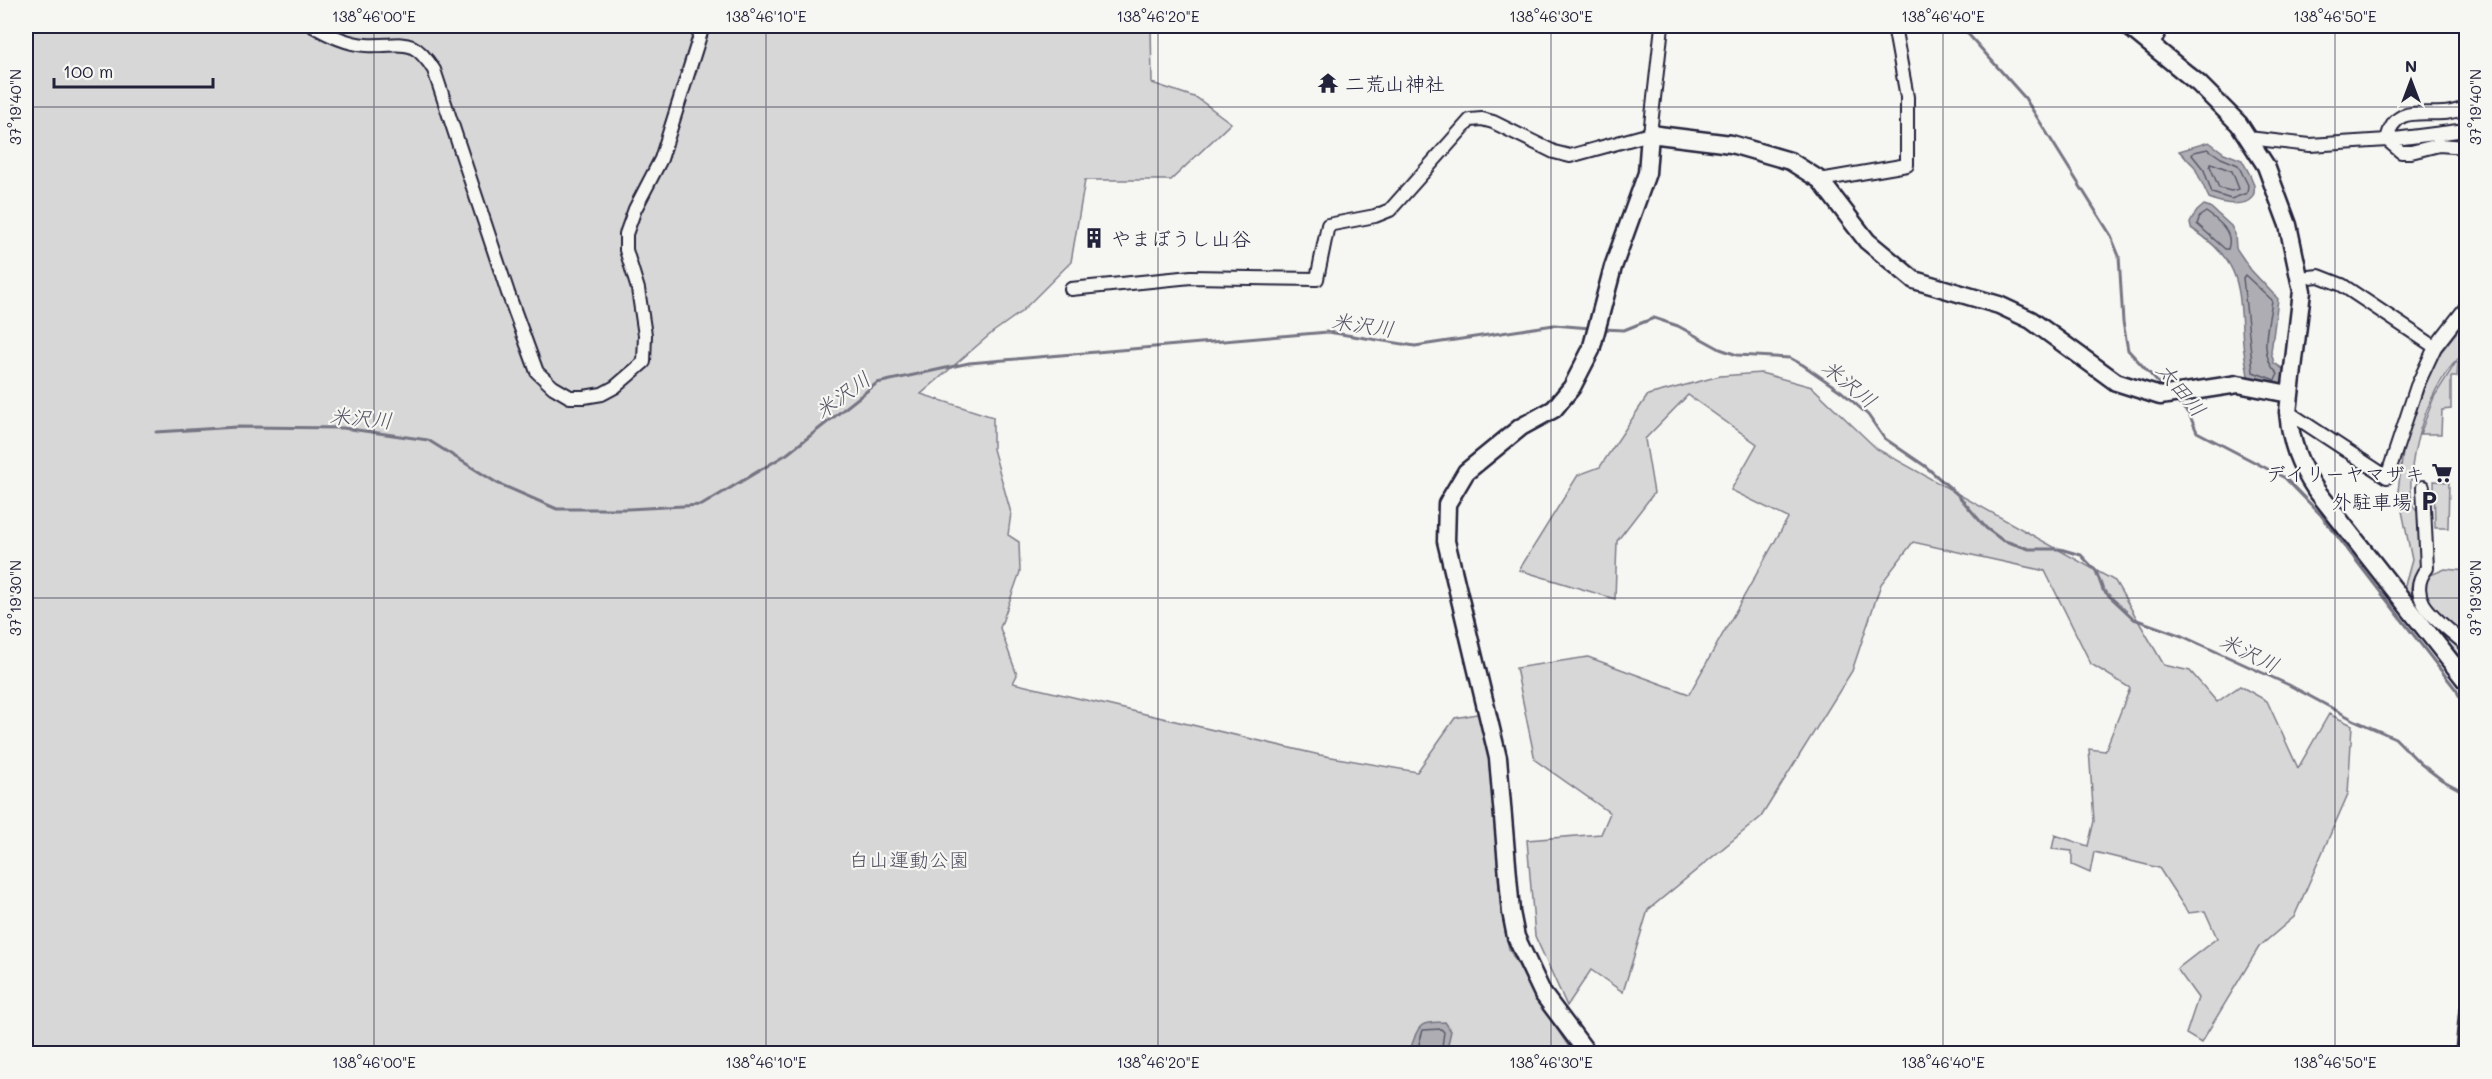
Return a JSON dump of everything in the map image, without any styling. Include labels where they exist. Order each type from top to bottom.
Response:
[{"type":"street","points":[[313,26],[348,42],[366,45],[403,43],[423,53],[434,70],[508,293],[537,372],[553,387],[570,397],[584,397],[602,394],[615,387],[644,362],[645,335],[638,289],[626,250],[626,234],[635,209],[661,159],[703,26]]},
{"type":"street","points":[[1588,1053],[1543,994],[1516,937],[1511,912],[1498,758],[1446,541],[1447,504],[1466,471],[1521,427],[1554,409],[1572,387],[1591,350],[1613,267],[1647,173],[1662,26]]},
{"type":"street","points":[[1820,180],[1907,165],[1907,98],[1894,26]]},
{"type":"street","points":[[2128,26],[2199,84],[2239,124],[2266,166],[2284,215],[2302,291],[2288,412],[2290,430],[2300,466],[2316,490],[2466,681]]},
{"type":"street","points":[[2152,46],[2163,26]]},
{"type":"street","points":[[2387,140],[2389,129],[2395,120],[2406,113],[2446,113],[2466,108]]},
{"type":"street","points":[[1071,289],[1191,277],[1317,279],[1328,225],[1375,216],[1390,210],[1470,120],[1482,119],[1554,152],[1570,156],[1650,134],[1731,144],[1790,161],[1820,180],[1866,241],[1914,280],[1999,305],[2031,320],[2116,382],[2160,396],[2238,384],[2289,394]]},
{"type":"street","points":[[2248,138],[2310,145],[2387,140],[2466,130]]},
{"type":"street","points":[[2387,140],[2401,152],[2411,152],[2439,145],[2466,147]]},
{"type":"street","points":[[2299,278],[2319,276],[2342,285],[2435,347]]},
{"type":"street","points":[[2288,412],[2387,477],[2417,386],[2435,347],[2466,307]]},
{"type":"street","points":[[2423,487],[2427,568],[2419,578],[2417,586],[2419,597],[2424,606],[2466,645]]},
{"type":"street","points":[[2462,1053],[2466,1012]]},
{"type":"green space","name":"白山運動公園","points":[[26,26],[1151,26],[1152,83],[1197,98],[1231,123],[1171,180],[1085,180],[1071,262],[1021,312],[993,332],[921,394],[993,417],[993,449],[1011,513],[1008,535],[1019,542],[1020,572],[1000,628],[1017,675],[1013,683],[1320,755],[1417,772],[1455,718],[1482,713],[1491,757],[1500,904],[1509,949],[1541,1005],[1573,1053],[26,1053]]},
{"type":"green space","points":[[2466,320],[2466,352],[2441,380],[2431,400],[2412,464],[2412,504],[2420,517],[2422,543],[2420,564],[2412,582],[2411,592],[2416,605],[2428,620],[2466,653],[2466,664],[2423,618],[2403,592],[2412,560],[2398,491],[2404,445],[2428,378],[2441,352]]},
{"type":"green space","points":[[2456,362],[2458,363],[2457,377],[2451,377],[2451,409],[2442,410],[2441,434],[2420,434],[2434,397]]},
{"type":"green space","points":[[1761,373],[1812,387],[1877,449],[2115,581],[2164,665],[2190,671],[2217,702],[2240,686],[2267,701],[2298,768],[2329,714],[2352,725],[2348,794],[2294,917],[2259,947],[2201,1043],[2186,1034],[2198,998],[2177,969],[2217,938],[2205,911],[2188,913],[2159,868],[2094,852],[2090,873],[2072,865],[2072,851],[2052,849],[2055,835],[2088,846],[2094,821],[2089,749],[2105,751],[2130,688],[2091,664],[2045,571],[1913,542],[1881,584],[1852,671],[1761,817],[1648,910],[1623,992],[1591,970],[1567,1006],[1535,936],[1527,840],[1601,834],[1610,813],[1535,760],[1516,668],[1588,657],[1689,694],[1788,518],[1731,490],[1757,444],[1688,395],[1645,439],[1654,493],[1617,541],[1615,599],[1519,570],[1578,475],[1600,467],[1648,395],[1720,376]]},
{"type":"green space","points":[[2434,481],[2449,482],[2448,528],[2435,528]]},
{"type":"green space","points":[[2445,569],[2466,571],[2466,637],[2426,599],[2424,585],[2428,576]]},
{"type":"water","points":[[2209,142],[2224,153],[2242,160],[2254,186],[2254,194],[2250,199],[2238,204],[2209,198],[2194,166],[2179,151]]},
{"type":"water","points":[[2204,205],[2210,207],[2231,226],[2235,234],[2236,248],[2251,270],[2278,299],[2271,352],[2274,363],[2285,370],[2281,387],[2248,377],[2241,307],[2235,278],[2230,265],[2221,253],[2191,228],[2190,223],[2196,212]]},
{"type":"water","points":[[1445,1022],[1451,1031],[1446,1053],[1411,1053],[1411,1046],[1419,1028],[1429,1023]]},
{"type":"waterway","name":"太田川","points":[[1961,26],[2025,98],[2110,234],[2119,256],[2123,322],[2128,350],[2163,388]]},
{"type":"waterway","name":"米沢川","points":[[1603,329],[1624,330],[1654,318],[1678,326],[1720,349],[1737,355],[1790,358],[1842,392],[1868,415],[1884,438],[1925,466],[1957,494],[1986,528],[2002,540],[2029,549],[2060,549],[2081,555],[2096,571],[2103,590],[2134,619],[2182,636],[2289,685],[2354,720],[2395,738],[2421,764],[2442,780],[2466,793]]},
{"type":"waterway","name":"米沢川","points":[[156,432],[237,427],[343,428],[428,440],[497,483],[557,509],[628,509],[702,505],[787,454],[877,383],[969,363],[1328,332],[1415,346],[1554,325],[1590,328]]},
{"type":"waterway","name":"太田川","points":[[2174,399],[2189,414],[2197,432],[2285,478],[2321,515],[2457,691],[2466,714]]},
{"type":"place","name":"二荒山神社","points":[[1328,83]]},
{"type":"place","name":"やまぼうし山谷","points":[[1094,238]]},
{"type":"place","name":"デイリーヤマザキ","points":[[2442,473]]},
{"type":"place","name":"外駐車場","points":[[2429,501]]}]
